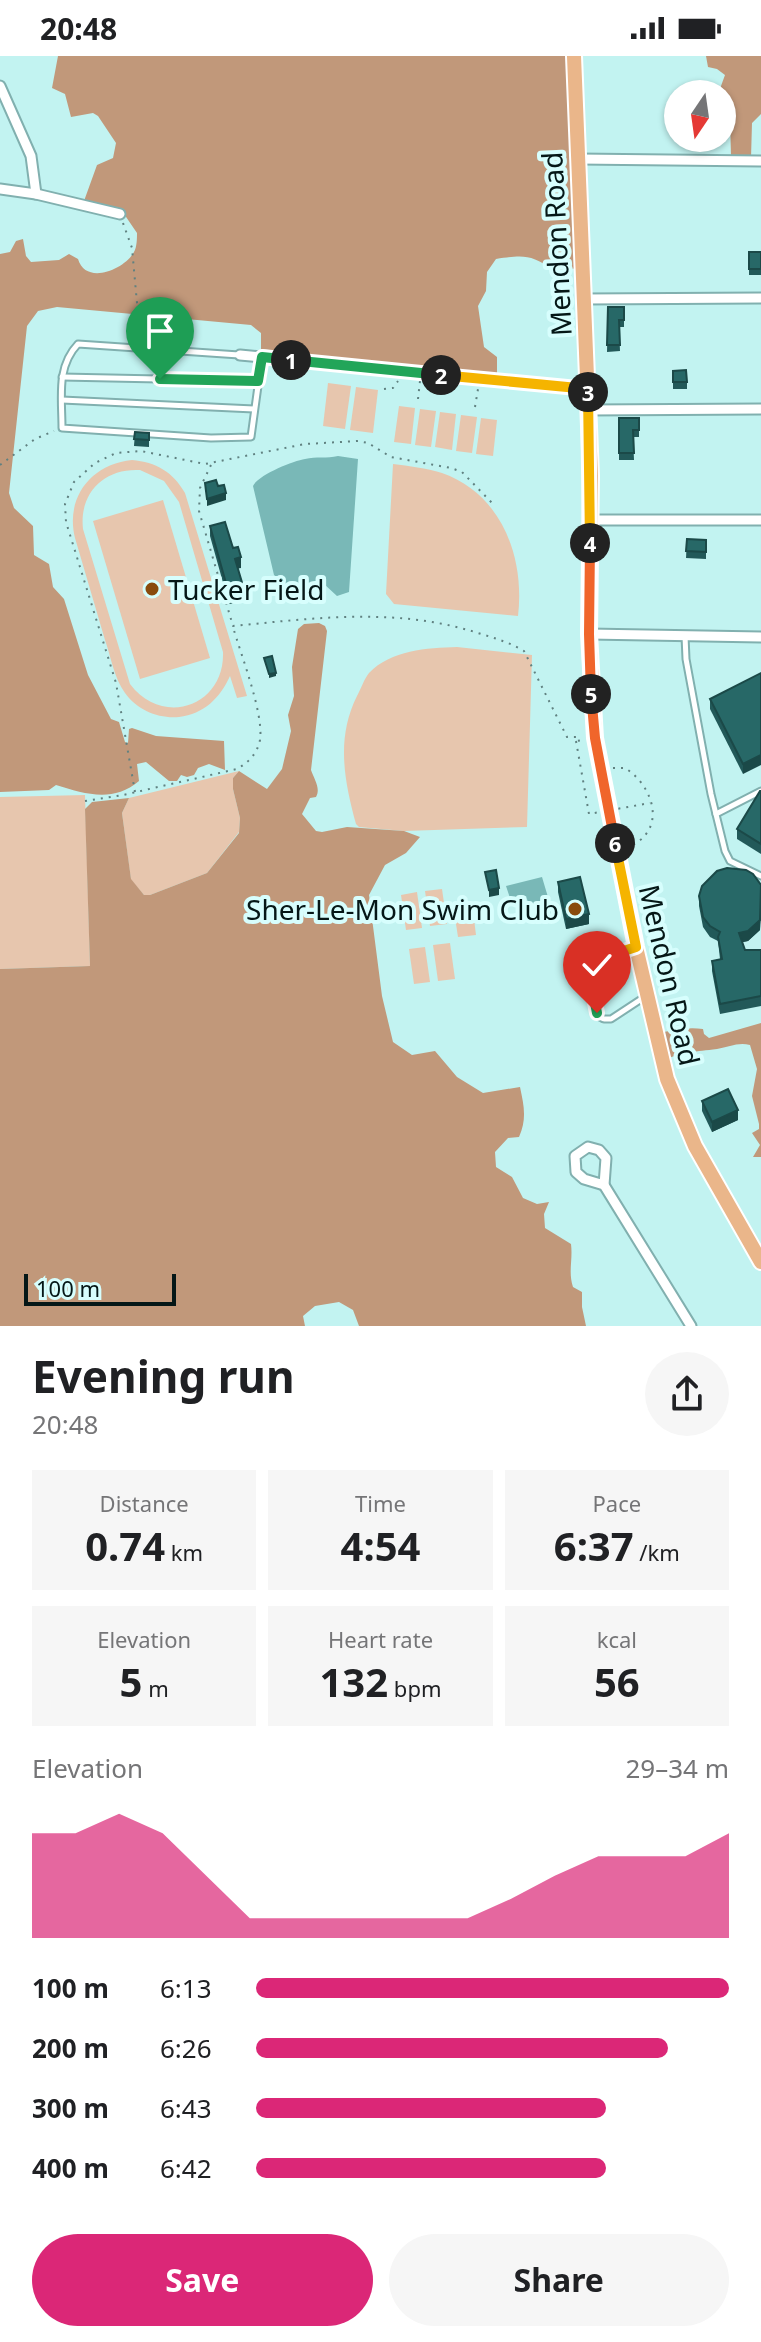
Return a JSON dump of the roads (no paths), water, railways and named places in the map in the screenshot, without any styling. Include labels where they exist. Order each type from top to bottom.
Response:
[{"type":"main road","name":"Mendon Road","points":[[574,56],[588,389],[591,520],[589,634],[595,738],[636,947],[667,1079],[684,1124],[756,1245],[761,1262]]},
{"type":"street","points":[[0,86],[31,156],[36,194]]},
{"type":"street","points":[[578,159],[761,161]]},
{"type":"street","points":[[0,189],[36,194],[120,214]]},
{"type":"street","points":[[584,299],[761,298]]},
{"type":"street","points":[[240,355],[588,389]]},
{"type":"street","points":[[588,410],[761,409]]},
{"type":"street","points":[[591,520],[761,520]]},
{"type":"street","points":[[589,634],[761,637]]},
{"type":"street","points":[[604,1185],[584,1179],[576,1172],[575,1156],[583,1149],[594,1147],[604,1153],[607,1164],[604,1185],[691,1326]]},
{"type":"lane","points":[[240,355],[78,344],[67,355],[62,377],[62,428],[211,438],[251,437],[262,357]]},
{"type":"lane","points":[[62,377],[258,381]]},
{"type":"lane","points":[[62,400],[254,409]]},
{"type":"lane","points":[[685,635],[686,659],[725,851],[730,861],[761,876]]},
{"type":"lane","points":[[716,814],[761,791]]},
{"type":"lane","points":[[636,947],[592,962],[589,972],[597,1013],[604,1019],[611,1019],[647,995]]},
{"type":"water","points":[[338,456],[358,459],[349,592],[337,596],[324,584],[316,582],[288,586],[274,575],[253,486],[268,473],[293,463],[309,458]]},
{"type":"water","points":[[542,877],[553,914],[533,918],[526,896],[510,898],[506,886]]},
{"type":"place","name":"Tucker Field","points":[[152,589]]},
{"type":"place","name":"Sher-Le-Mon Swim Club","points":[[575,909]]}]
